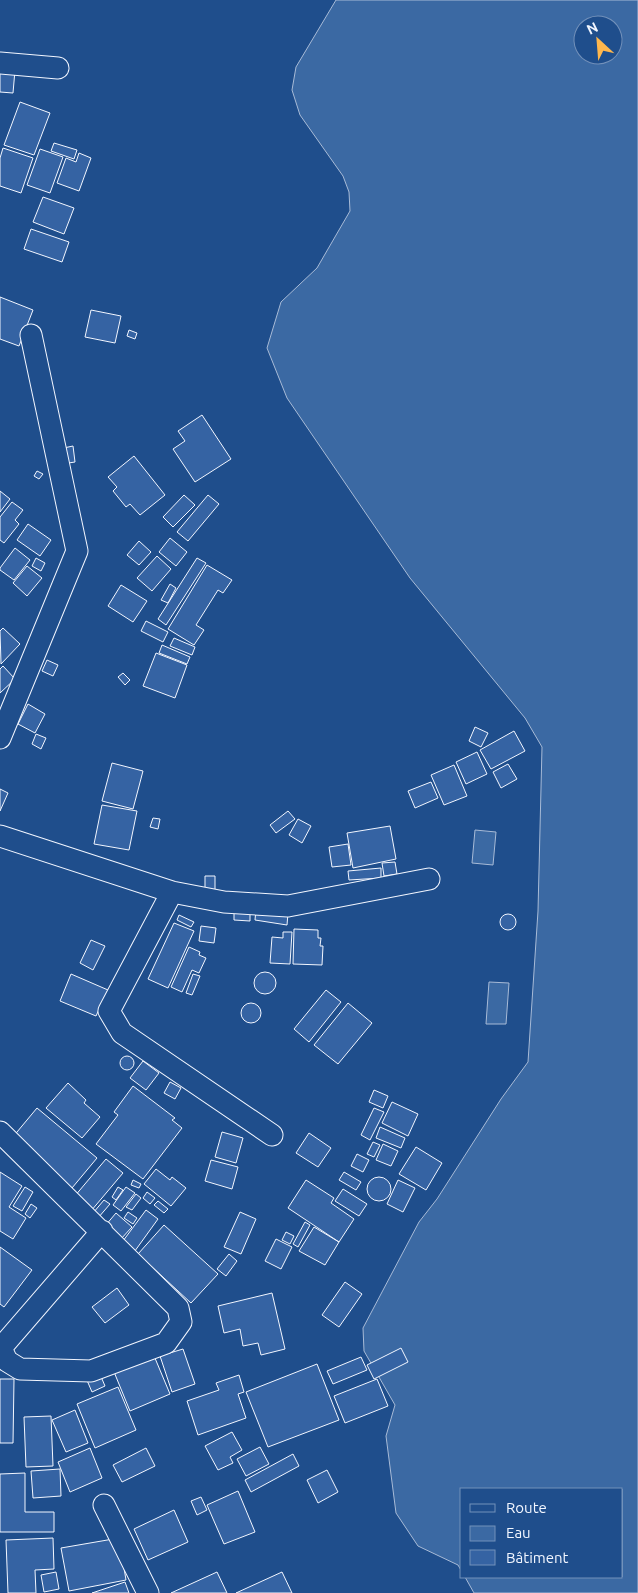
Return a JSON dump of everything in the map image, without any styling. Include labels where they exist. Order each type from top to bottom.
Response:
[{"type":"street","points":[[0,63],[58,68]]},
{"type":"street","points":[[0,738],[77,551],[31,335]]},
{"type":"street","points":[[0,836],[172,892],[224,902],[288,906],[429,879]]},
{"type":"street","points":[[172,892],[110,1012],[122,1033],[272,1135]]},
{"type":"street","points":[[0,1132],[102,1231],[178,1308],[181,1322],[166,1344],[91,1372],[20,1369],[7,1361],[1,1348],[102,1231]]},
{"type":"street","points":[[104,1505],[148,1593]]},
{"type":"water","points":[[336,0],[638,0],[638,1593],[474,1593],[466,1578],[623,1578],[623,1488],[460,1488],[460,1568],[458,1565],[418,1546],[396,1513],[386,1436],[395,1405],[364,1351],[363,1328],[419,1222],[437,1199],[501,1099],[528,1062],[538,911],[542,747],[525,718],[410,578],[287,398],[267,348],[281,302],[317,268],[350,211],[349,192],[343,176],[300,115],[292,90],[296,67]]},
{"type":"water","points":[[475,830],[496,832],[493,865],[472,863]]},
{"type":"water","points":[[489,982],[509,983],[506,1024],[486,1024]]},
{"type":"building","points":[[0,70],[15,70],[13,93],[0,92]]},
{"type":"building","points":[[20,102],[50,113],[34,155],[4,145]]},
{"type":"building","points":[[54,143],[77,150],[74,159],[51,151]]},
{"type":"building","points":[[3,148],[33,158],[21,193],[0,186],[0,158]]},
{"type":"building","points":[[40,149],[63,157],[50,193],[27,185]]},
{"type":"building","points":[[79,153],[91,158],[79,191],[57,183],[66,158],[76,162]]},
{"type":"building","points":[[43,197],[74,208],[64,234],[33,222]]},
{"type":"building","points":[[31,229],[69,242],[62,262],[24,249]]},
{"type":"building","points":[[0,297],[33,310],[19,346],[0,339]]},
{"type":"building","points":[[91,310],[121,316],[115,343],[85,337]]},
{"type":"building","points":[[129,330],[137,333],[135,339],[127,336]]},
{"type":"building","points":[[202,415],[231,459],[195,482],[173,449],[185,441],[178,431]]},
{"type":"building","points":[[73,446],[75,462],[62,464],[59,449]]},
{"type":"building","points":[[134,456],[165,495],[140,515],[130,504],[126,507],[113,491],[117,487],[108,477]]},
{"type":"building","points":[[37,471],[43,474],[39,479],[34,476]]},
{"type":"building","points":[[0,491],[10,499],[0,512]]},
{"type":"building","points":[[184,495],[195,505],[173,527],[163,517]]},
{"type":"building","points":[[208,495],[219,504],[188,541],[177,532]]},
{"type":"building","points":[[12,502],[23,510],[15,520],[19,524],[4,543],[0,540],[0,517]]},
{"type":"building","points":[[28,524],[51,540],[40,556],[17,540]]},
{"type":"building","points":[[170,538],[187,552],[176,566],[159,552]]},
{"type":"building","points":[[139,541],[151,552],[139,565],[127,555]]},
{"type":"building","points":[[15,548],[30,560],[14,580],[0,570],[0,568]]},
{"type":"building","points":[[157,556],[171,569],[152,591],[137,578]]},
{"type":"building","points":[[36,558],[45,563],[41,571],[32,566]]},
{"type":"building","points":[[197,558],[206,563],[166,625],[158,619]]},
{"type":"building","points":[[207,565],[232,580],[223,593],[218,590],[196,625],[204,630],[194,645],[168,629]]},
{"type":"building","points":[[27,566],[42,578],[27,596],[13,583]]},
{"type":"building","points":[[170,584],[176,588],[168,603],[161,600]]},
{"type":"building","points":[[121,585],[147,601],[133,622],[108,606]]},
{"type":"building","points":[[146,621],[168,632],[163,642],[141,631]]},
{"type":"building","points":[[3,628],[20,644],[1,664],[0,631]]},
{"type":"building","points":[[174,638],[195,647],[192,655],[170,646]]},
{"type":"building","points":[[162,645],[190,657],[187,664],[159,653]]},
{"type":"building","points":[[156,653],[187,665],[175,698],[143,686]]},
{"type":"building","points":[[47,660],[58,665],[53,676],[42,671]]},
{"type":"building","points":[[3,666],[15,679],[0,693],[0,669]]},
{"type":"building","points":[[123,673],[130,680],[125,685],[118,677]]},
{"type":"building","points":[[28,704],[45,714],[35,733],[18,724]]},
{"type":"building","points":[[475,727],[488,733],[481,747],[469,741]]},
{"type":"building","points":[[514,731],[525,751],[491,769],[480,750]]},
{"type":"building","points":[[36,734],[46,738],[41,749],[32,744]]},
{"type":"building","points":[[477,752],[487,774],[466,784],[456,762]]},
{"type":"building","points":[[112,763],[143,771],[133,809],[102,801]]},
{"type":"building","points":[[508,764],[517,779],[501,788],[493,772]]},
{"type":"building","points":[[454,765],[467,796],[444,805],[431,775]]},
{"type":"building","points":[[431,782],[438,798],[415,808],[408,791]]},
{"type":"building","points":[[0,789],[8,793],[0,811]]},
{"type":"building","points":[[102,805],[137,811],[129,850],[94,844]]},
{"type":"building","points":[[288,811],[295,819],[276,833],[270,825]]},
{"type":"building","points":[[153,818],[160,819],[158,829],[150,827]]},
{"type":"building","points":[[298,819],[311,826],[302,843],[289,835]]},
{"type":"building","points":[[390,826],[396,859],[353,868],[347,833]]},
{"type":"building","points":[[348,844],[351,865],[332,867],[329,847]]},
{"type":"building","points":[[395,862],[397,874],[384,876],[382,863]]},
{"type":"building","points":[[381,868],[381,878],[349,880],[348,871]]},
{"type":"building","points":[[205,876],[215,876],[215,891],[205,891]]},
{"type":"building","points":[[256,909],[288,913],[287,925],[255,920]]},
{"type":"building","points":[[234,910],[250,911],[250,921],[234,920]]},
{"type":"building","points":[[508,914],[514,916],[516,922],[514,928],[508,930],[502,928],[500,922],[502,916]]},
{"type":"building","points":[[179,915],[194,922],[191,927],[177,920]]},
{"type":"building","points":[[174,923],[194,931],[168,988],[148,979]]},
{"type":"building","points":[[201,926],[216,928],[214,943],[199,941]]},
{"type":"building","points":[[294,929],[318,930],[318,938],[321,938],[320,946],[323,946],[322,965],[293,964]]},
{"type":"building","points":[[283,932],[292,932],[290,964],[270,963],[272,937],[283,938]]},
{"type":"building","points":[[91,940],[105,946],[93,970],[80,963]]},
{"type":"building","points":[[189,947],[200,952],[199,955],[206,958],[199,973],[192,970],[182,992],[171,987]]},
{"type":"building","points":[[265,972],[275,979],[276,983],[269,993],[265,994],[255,987],[254,983],[261,973]]},
{"type":"building","points":[[71,974],[108,990],[96,1016],[60,1001]]},
{"type":"building","points":[[193,974],[200,976],[192,995],[186,993]]},
{"type":"building","points":[[326,990],[341,1002],[309,1042],[294,1029]]},
{"type":"building","points":[[251,1003],[258,1006],[261,1013],[258,1020],[251,1023],[244,1020],[241,1013],[244,1006]]},
{"type":"building","points":[[348,1003],[372,1023],[338,1064],[314,1045]]},
{"type":"building","points":[[124,1056],[130,1056],[134,1063],[130,1070],[124,1070],[120,1066],[120,1060]]},
{"type":"building","points":[[143,1061],[159,1073],[146,1090],[130,1078]]},
{"type":"building","points":[[170,1082],[181,1088],[175,1099],[164,1093]]},
{"type":"building","points":[[68,1083],[86,1100],[84,1103],[100,1117],[82,1138],[46,1108]]},
{"type":"building","points":[[133,1086],[175,1118],[172,1120],[182,1128],[143,1179],[96,1144],[118,1115],[114,1112]]},
{"type":"building","points":[[374,1090],[388,1096],[383,1108],[369,1102]]},
{"type":"building","points":[[392,1102],[418,1114],[408,1136],[382,1123]]},
{"type":"building","points":[[37,1108],[97,1158],[72,1188],[12,1138]]},
{"type":"building","points":[[374,1108],[384,1112],[370,1140],[361,1135]]},
{"type":"building","points":[[380,1127],[405,1138],[401,1148],[376,1138]]},
{"type":"building","points":[[222,1132],[243,1138],[236,1163],[215,1157]]},
{"type":"building","points":[[309,1133],[331,1148],[318,1167],[296,1153]]},
{"type":"building","points":[[373,1142],[380,1145],[374,1157],[367,1154]]},
{"type":"building","points":[[383,1144],[398,1151],[391,1166],[376,1160]]},
{"type":"building","points":[[416,1147],[442,1163],[426,1190],[399,1174]]},
{"type":"building","points":[[357,1154],[369,1160],[363,1172],[351,1166]]},
{"type":"building","points":[[106,1159],[123,1173],[91,1211],[74,1197]]},
{"type":"building","points":[[211,1160],[238,1167],[232,1189],[205,1181]]},
{"type":"building","points":[[156,1169],[170,1180],[172,1177],[186,1188],[171,1206],[144,1184]]},
{"type":"building","points":[[0,1172],[22,1186],[9,1207],[26,1218],[13,1239],[0,1231]]},
{"type":"building","points":[[344,1172],[361,1182],[356,1190],[339,1180]]},
{"type":"building","points":[[379,1177],[384,1178],[390,1184],[390,1194],[384,1200],[379,1201],[374,1200],[368,1194],[367,1189],[368,1184],[374,1178]]},
{"type":"building","points":[[133,1180],[141,1184],[139,1188],[131,1185]]},
{"type":"building","points":[[306,1180],[334,1198],[331,1203],[354,1219],[339,1242],[288,1208]]},
{"type":"building","points":[[398,1180],[415,1188],[403,1212],[387,1204]]},
{"type":"building","points":[[25,1187],[33,1192],[22,1211],[13,1206]]},
{"type":"building","points":[[118,1187],[123,1190],[116,1200],[112,1197]]},
{"type":"building","points":[[126,1187],[135,1193],[121,1211],[113,1205]]},
{"type":"building","points":[[343,1189],[367,1204],[359,1216],[335,1201]]},
{"type":"building","points":[[147,1192],[155,1198],[150,1204],[143,1198]]},
{"type":"building","points":[[136,1194],[141,1198],[132,1210],[126,1207]]},
{"type":"building","points":[[104,1200],[110,1204],[98,1218],[93,1213]]},
{"type":"building","points":[[158,1201],[168,1209],[164,1213],[154,1205]]},
{"type":"building","points":[[31,1204],[37,1208],[30,1218],[25,1214]]},
{"type":"building","points":[[146,1210],[158,1219],[132,1255],[120,1245]]},
{"type":"building","points":[[128,1212],[137,1218],[133,1224],[124,1218]]},
{"type":"building","points":[[240,1212],[256,1219],[241,1254],[224,1247]]},
{"type":"building","points":[[116,1213],[132,1227],[120,1240],[105,1226]]},
{"type":"building","points":[[305,1222],[310,1225],[298,1247],[293,1244]]},
{"type":"building","points":[[164,1225],[218,1274],[191,1303],[138,1254]]},
{"type":"building","points":[[314,1227],[339,1242],[325,1265],[299,1251]]},
{"type":"building","points":[[286,1232],[294,1236],[290,1244],[282,1240]]},
{"type":"building","points":[[276,1239],[292,1247],[281,1269],[265,1261]]},
{"type":"building","points":[[0,1247],[32,1270],[4,1307],[0,1304]]},
{"type":"building","points":[[229,1254],[237,1261],[226,1276],[217,1269]]},
{"type":"building","points":[[345,1282],[362,1294],[339,1327],[322,1315]]},
{"type":"building","points":[[117,1288],[129,1305],[105,1323],[92,1307]]},
{"type":"building","points":[[272,1293],[285,1349],[261,1355],[258,1343],[243,1346],[240,1329],[224,1333],[218,1306]]},
{"type":"building","points":[[401,1348],[408,1362],[374,1379],[367,1365]]},
{"type":"building","points":[[183,1349],[195,1384],[172,1392],[160,1356]]},
{"type":"building","points":[[152,1351],[170,1394],[130,1411],[112,1367]]},
{"type":"building","points":[[361,1357],[367,1370],[333,1384],[327,1371]]},
{"type":"building","points":[[317,1364],[339,1420],[268,1447],[246,1392]]},
{"type":"building","points":[[99,1372],[105,1386],[92,1392],[86,1378]]},
{"type":"building","points":[[239,1375],[244,1392],[238,1394],[246,1418],[198,1435],[187,1401],[219,1390],[216,1383]]},
{"type":"building","points":[[0,1379],[14,1379],[13,1443],[0,1443]]},
{"type":"building","points":[[377,1379],[388,1406],[345,1423],[334,1396]]},
{"type":"building","points":[[118,1387],[136,1430],[95,1448],[77,1404]]},
{"type":"building","points":[[75,1410],[88,1443],[66,1452],[52,1420]]},
{"type":"building","points":[[51,1416],[53,1466],[26,1467],[24,1417]]},
{"type":"building","points":[[232,1432],[242,1450],[230,1457],[233,1463],[218,1470],[205,1446]]},
{"type":"building","points":[[260,1447],[269,1464],[246,1476],[237,1459]]},
{"type":"building","points":[[90,1448],[102,1478],[70,1492],[58,1462]]},
{"type":"building","points":[[146,1448],[155,1466],[122,1482],[113,1465]]},
{"type":"building","points":[[293,1454],[299,1466],[251,1492],[245,1480]]},
{"type":"building","points":[[60,1469],[61,1496],[33,1498],[31,1471]]},
{"type":"building","points":[[327,1470],[338,1492],[318,1503],[307,1480]]},
{"type":"building","points":[[25,1473],[25,1512],[54,1512],[54,1532],[0,1532],[0,1474]]},
{"type":"building","points":[[238,1491],[255,1532],[224,1544],[207,1505]]},
{"type":"building","points":[[201,1497],[207,1510],[197,1515],[191,1501]]},
{"type":"building","points":[[174,1510],[188,1542],[148,1560],[134,1529]]},
{"type":"building","points":[[53,1538],[54,1569],[35,1570],[36,1593],[8,1593],[6,1540]]},
{"type":"building","points":[[119,1538],[126,1580],[69,1591],[61,1548]]},
{"type":"building","points":[[56,1572],[59,1589],[44,1592],[41,1575]]},
{"type":"building","points":[[217,1572],[227,1593],[171,1593]]},
{"type":"building","points":[[282,1572],[292,1593],[236,1593]]},
{"type":"building","points":[[125,1582],[129,1593],[92,1593]]}]
